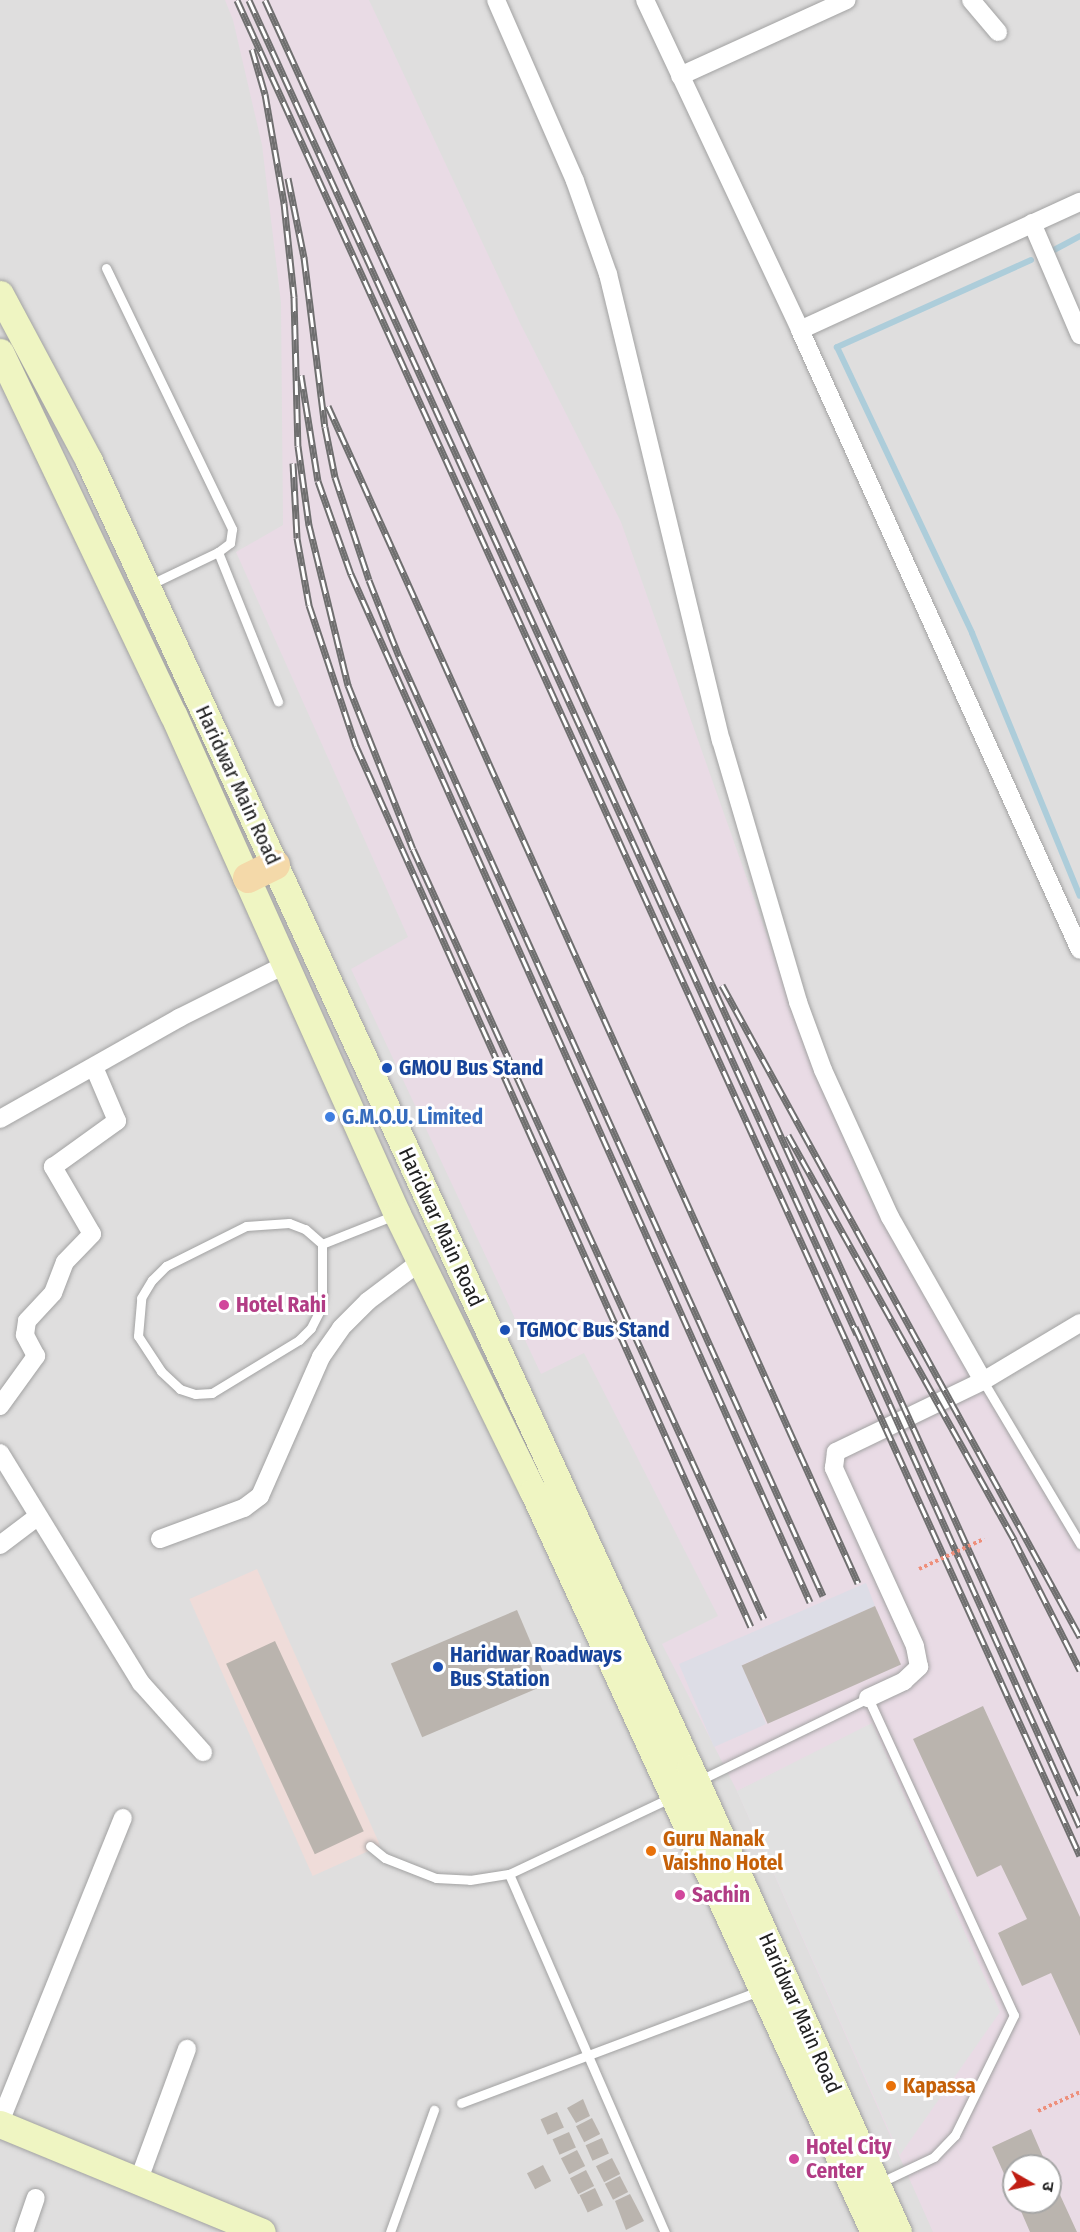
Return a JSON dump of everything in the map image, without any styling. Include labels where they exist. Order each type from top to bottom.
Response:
[{"type":"main road","name":"Haridwar Main Road","points":[[0,294],[89,461],[275,865],[645,1702],[674,1796],[877,2184],[898,2232]]},
{"type":"main road","name":"Haridwar Main Road","points":[[0,352],[248,878],[420,1262],[645,1702],[696,1782],[774,1985],[874,2232]]},
{"type":"main road","points":[[248,878],[275,865]]},
{"type":"main road","points":[[0,2123],[262,2232]]},
{"type":"street","points":[[496,0],[575,181],[608,274],[721,740],[798,1002],[823,1070],[890,1217],[983,1381]]},
{"type":"street","points":[[645,0],[800,330],[1080,950]]},
{"type":"street","points":[[680,76],[847,0]]},
{"type":"street","points":[[971,0],[998,32]]},
{"type":"street","points":[[800,330],[1080,202]]},
{"type":"street","points":[[1032,223],[1080,335]]},
{"type":"street","points":[[0,1119],[287,964]]},
{"type":"street","points":[[0,1406],[36,1356],[26,1335],[27,1322],[53,1293],[65,1262],[92,1234],[53,1167],[117,1121],[94,1067]]},
{"type":"street","points":[[160,1539],[244,1508],[260,1496],[321,1357],[341,1328],[368,1301],[420,1262]]},
{"type":"street","points":[[868,1698],[904,1681],[919,1667],[915,1646],[834,1468],[836,1452],[983,1381],[1080,1323]]},
{"type":"street","points":[[0,1453],[37,1517],[141,1683],[202,1752]]},
{"type":"street","points":[[0,1545],[37,1517]]},
{"type":"street","points":[[0,2123],[123,1818]]},
{"type":"street","points":[[138,2182],[187,2049]]},
{"type":"street","points":[[24,2232],[36,2198]]},
{"type":"lane","points":[[106,268],[232,529],[230,543],[218,552],[147,586]]},
{"type":"lane","points":[[218,552],[278,701]]},
{"type":"lane","points":[[322,1244],[397,1214]]},
{"type":"lane","points":[[288,1223],[305,1229],[322,1244],[322,1293],[319,1312],[311,1328],[299,1340],[212,1393],[195,1394],[180,1389],[161,1371],[138,1336],[141,1298],[152,1280],[166,1266],[246,1226],[288,1223]]},
{"type":"lane","points":[[983,1381],[1080,1544]]},
{"type":"lane","points":[[696,1782],[868,1698],[1014,2015],[955,2135],[934,2157],[877,2184]]},
{"type":"lane","points":[[370,1846],[385,1858],[451,1881],[509,1874],[674,1796]]},
{"type":"lane","points":[[509,1874],[586,2056],[665,2232]]},
{"type":"lane","points":[[461,2103],[774,1985]]},
{"type":"lane","points":[[390,2232],[434,2110]]},
{"type":"path","points":[[919,1569],[984,1539]]},
{"type":"path","points":[[1038,2111],[1080,2092]]},
{"type":"shaded area","points":[[0,0],[1080,0],[1080,2232],[0,2232]]},
{"type":"shaded area","points":[[225,0],[369,0],[520,323],[621,522],[799,1026],[865,1190],[1080,1552],[1080,2232],[933,2232],[737,1791],[662,1644],[718,1616],[584,1353],[541,1374],[351,969],[408,937],[236,552],[283,525],[281,303],[262,145],[233,20]]},
{"type":"shaded area","points":[[257,1569],[380,1846],[313,1876],[189,1599]]},
{"type":"shaded area","points":[[866,1583],[875,1606],[742,1665],[766,1724],[714,1747],[679,1664]]},
{"type":"shaded area","points":[[872,1723],[1000,2012],[900,2155],[737,1791]]},
{"type":"building","points":[[875,1606],[901,1664],[768,1724],[742,1665]]},
{"type":"building","points":[[517,1610],[548,1684],[422,1737],[391,1664]]},
{"type":"building","points":[[275,1641],[364,1831],[315,1854],[226,1664]]},
{"type":"building","points":[[983,1706],[1080,1917],[1080,2036],[1051,1973],[1022,1986],[998,1933],[1027,1919],[1001,1865],[977,1877],[913,1739]]},
{"type":"building","points":[[583,2099],[590,2116],[576,2123],[567,2108]]},
{"type":"building","points":[[557,2112],[564,2128],[547,2135],[541,2119]]},
{"type":"building","points":[[592,2118],[600,2134],[584,2142],[576,2126]]},
{"type":"building","points":[[1031,2129],[1042,2154],[1002,2154],[1002,2169],[992,2147]]},
{"type":"building","points":[[569,2132],[576,2148],[559,2155],[553,2139]]},
{"type":"building","points":[[602,2138],[609,2154],[592,2161],[586,2145]]},
{"type":"building","points":[[577,2150],[585,2166],[569,2174],[561,2158]]},
{"type":"building","points":[[612,2158],[620,2174],[604,2182],[596,2166]]},
{"type":"building","points":[[543,2165],[551,2181],[535,2189],[527,2173]]},
{"type":"building","points":[[586,2170],[594,2186],[578,2194],[570,2178]]},
{"type":"building","points":[[620,2176],[628,2192],[613,2200],[605,2184]]},
{"type":"building","points":[[595,2188],[603,2205],[588,2212],[580,2195]]},
{"type":"building","points":[[630,2194],[644,2221],[626,2230],[615,2201]]},
{"type":"building","points":[[1062,2199],[1077,2232],[1030,2232],[1022,2214],[1062,2214]]},
{"type":"waterway","points":[[1054,250],[1080,236]]},
{"type":"waterway","points":[[1031,260],[837,347],[972,633],[1080,896]]},
{"type":"railway","points":[[237,0],[1080,1856]]},
{"type":"railway","points":[[249,0],[857,1334]]},
{"type":"railway","points":[[265,0],[1080,1795]]},
{"type":"railway","points":[[252,49],[265,94],[284,203],[294,297],[298,446],[309,525],[348,685],[413,849],[764,1619]]},
{"type":"railway","points":[[288,178],[304,257],[325,427],[335,477],[369,580],[399,656],[823,1596]]},
{"type":"railway","points":[[301,375],[318,481],[351,574],[810,1602]]},
{"type":"railway","points":[[328,406],[858,1583]]},
{"type":"railway","points":[[293,463],[297,538],[309,605],[356,746],[751,1627]]},
{"type":"railway","points":[[722,985],[1080,1637]]},
{"type":"railway","points":[[788,1135],[1014,1540],[1080,1670]]},
{"type":"railway","points":[[855,1327],[1080,1827]]},
{"type":"place","name":"GMOU Bus Stand","points":[[387,1068]]},
{"type":"place","name":"G.M.O.U. Limited","points":[[330,1117]]},
{"type":"place","name":"Hotel Rahi","points":[[224,1305]]},
{"type":"place","name":"TGMOC Bus Stand","points":[[505,1330]]},
{"type":"place","name":"Haridwar Roadways Bus Station","points":[[438,1667]]},
{"type":"place","name":"Guru Nanak Vaishno Hotel","points":[[651,1851]]},
{"type":"place","name":"Sachin","points":[[680,1895]]},
{"type":"place","name":"Kapassa","points":[[891,2086]]},
{"type":"place","name":"Hotel City Center","points":[[794,2159]]}]
